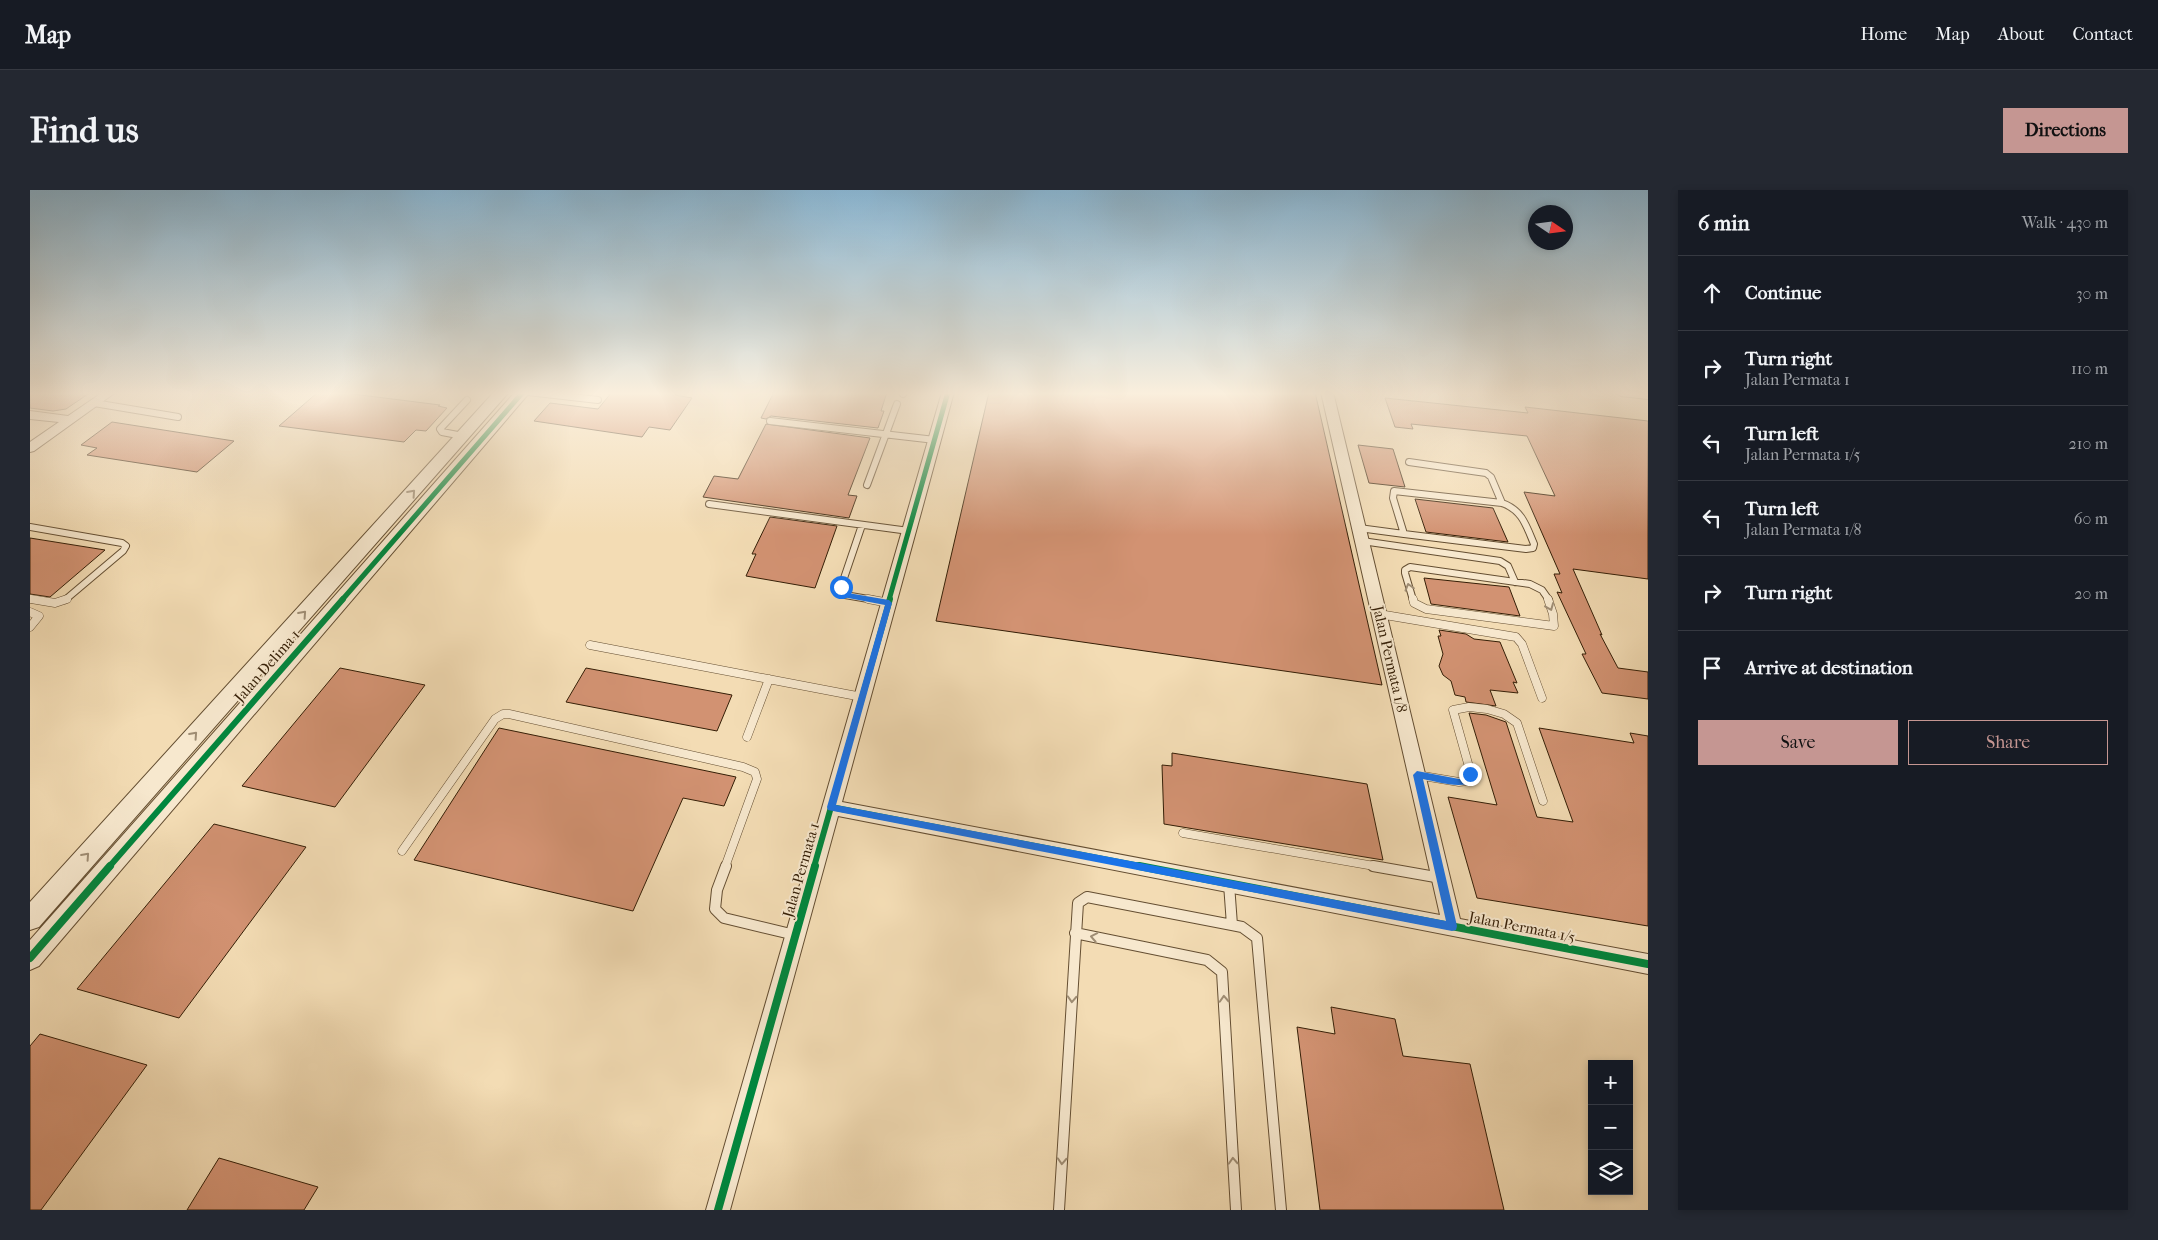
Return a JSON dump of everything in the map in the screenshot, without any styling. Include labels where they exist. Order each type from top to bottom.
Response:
[{"type":"street","points":[[30,448],[42,440]]},
{"type":"street","name":"Jalan Delima 1","points":[[30,958],[82,879],[460,440]]},
{"type":"street","name":"Jalan Delima 1","points":[[30,918],[82,879],[480,440]]},
{"type":"street","name":"Jalan Permata 1","points":[[718,1210],[935,440]]},
{"type":"street","name":"Jalan Permata 1/8","points":[[1339,440],[1452,926]]},
{"type":"street","name":"Jalan Permata 1/5","points":[[831,807],[1648,964]]},
{"type":"lane","points":[[867,485],[884,440]]},
{"type":"lane","points":[[1409,462],[1486,472],[1491,477],[1502,503]]},
{"type":"lane","points":[[1361,535],[1404,534],[1526,549],[1533,548],[1534,544],[1520,511],[1515,506],[1394,491],[1393,498],[1404,534]]},
{"type":"lane","points":[[709,504],[909,531]]},
{"type":"lane","points":[[862,525],[841,587],[845,595],[889,603]]},
{"type":"lane","points":[[30,527],[122,543],[126,546],[122,552],[66,600],[56,603],[30,599]]},
{"type":"lane","points":[[1361,535],[1500,561],[1508,566],[1515,582]]},
{"type":"lane","points":[[1410,567],[1515,582],[1539,587],[1544,593],[1556,621],[1554,626],[1426,609],[1414,603],[1405,570],[1410,567]]},
{"type":"lane","points":[[30,612],[39,616],[30,627]]},
{"type":"lane","points":[[1379,614],[1516,637],[1522,644],[1542,698]]},
{"type":"lane","points":[[590,645],[862,697]]},
{"type":"lane","points":[[747,737],[769,679]]},
{"type":"lane","points":[[1417,775],[1459,782],[1468,781],[1470,774],[1453,710],[1464,706],[1500,712],[1511,716],[1517,723],[1543,801]]},
{"type":"lane","points":[[402,851],[495,719],[503,714],[509,714],[743,767],[754,772],[757,779],[717,890],[715,909],[724,918],[795,935]]},
{"type":"lane","points":[[1183,833],[1441,878]]},
{"type":"lane","points":[[1229,884],[1232,925]]},
{"type":"lane","points":[[1059,1210],[1078,903],[1087,897],[1242,927],[1257,938],[1281,1210]]},
{"type":"lane","points":[[1076,933],[1207,960],[1222,972],[1236,1210]]},
{"type":"building","points":[[88,440],[234,441],[197,472],[87,455],[97,448],[81,445]]},
{"type":"building","points":[[385,440],[406,440],[404,442]]},
{"type":"building","points":[[758,440],[869,440],[848,495],[857,496],[849,518],[703,497],[714,476],[738,479]]},
{"type":"building","points":[[978,440],[1326,440],[1382,685],[936,621]]},
{"type":"building","points":[[1529,440],[1648,440],[1648,579],[1573,569],[1602,635],[1600,634],[1618,668],[1648,672],[1648,699],[1602,693],[1582,654],[1586,654],[1557,592],[1562,593],[1554,574],[1560,574],[1524,492],[1555,496]]},
{"type":"building","points":[[1358,445],[1393,449],[1405,487],[1369,483]]},
{"type":"building","points":[[1415,499],[1493,508],[1508,542],[1426,532]]},
{"type":"building","points":[[770,517],[837,526],[815,588],[746,576],[756,554],[752,554]]},
{"type":"building","points":[[30,538],[105,550],[50,597],[30,594]]},
{"type":"building","points":[[1424,578],[1509,587],[1520,616],[1431,604]]},
{"type":"building","points":[[1439,630],[1466,634],[1474,639],[1500,642],[1517,683],[1513,682],[1518,693],[1490,690],[1496,706],[1466,702],[1465,697],[1455,695],[1451,681],[1443,675],[1439,666],[1443,654],[1438,636],[1441,636]]},
{"type":"building","points":[[340,668],[425,685],[335,807],[242,786]]},
{"type":"building","points":[[586,668],[732,695],[717,731],[566,702]]},
{"type":"building","points":[[1469,713],[1486,715],[1506,722],[1537,817],[1573,822],[1539,728],[1634,743],[1630,733],[1648,736],[1648,926],[1477,898],[1448,797],[1497,805]]},
{"type":"building","points":[[499,728],[736,777],[724,806],[683,798],[633,911],[414,860]]},
{"type":"building","points":[[1172,753],[1367,784],[1383,860],[1164,824],[1162,765],[1172,766]]},
{"type":"building","points":[[214,824],[306,847],[179,1018],[77,989]]},
{"type":"building","points":[[1331,1007],[1395,1019],[1403,1056],[1470,1064],[1504,1210],[1320,1210],[1297,1027],[1335,1034]]},
{"type":"building","points":[[40,1034],[147,1065],[41,1210],[30,1210],[30,1046]]},
{"type":"building","points":[[219,1158],[318,1187],[304,1210],[187,1210]]},
{"type":"cycle path","points":[[30,958],[482,440]]},
{"type":"cycle path","points":[[718,1210],[935,440]]},
{"type":"cycle path","points":[[831,807],[1648,964]]},
{"type":"route","points":[[841,587],[845,595],[889,603],[831,807],[1452,926],[1417,775],[1459,782],[1468,781],[1470,774]]}]
